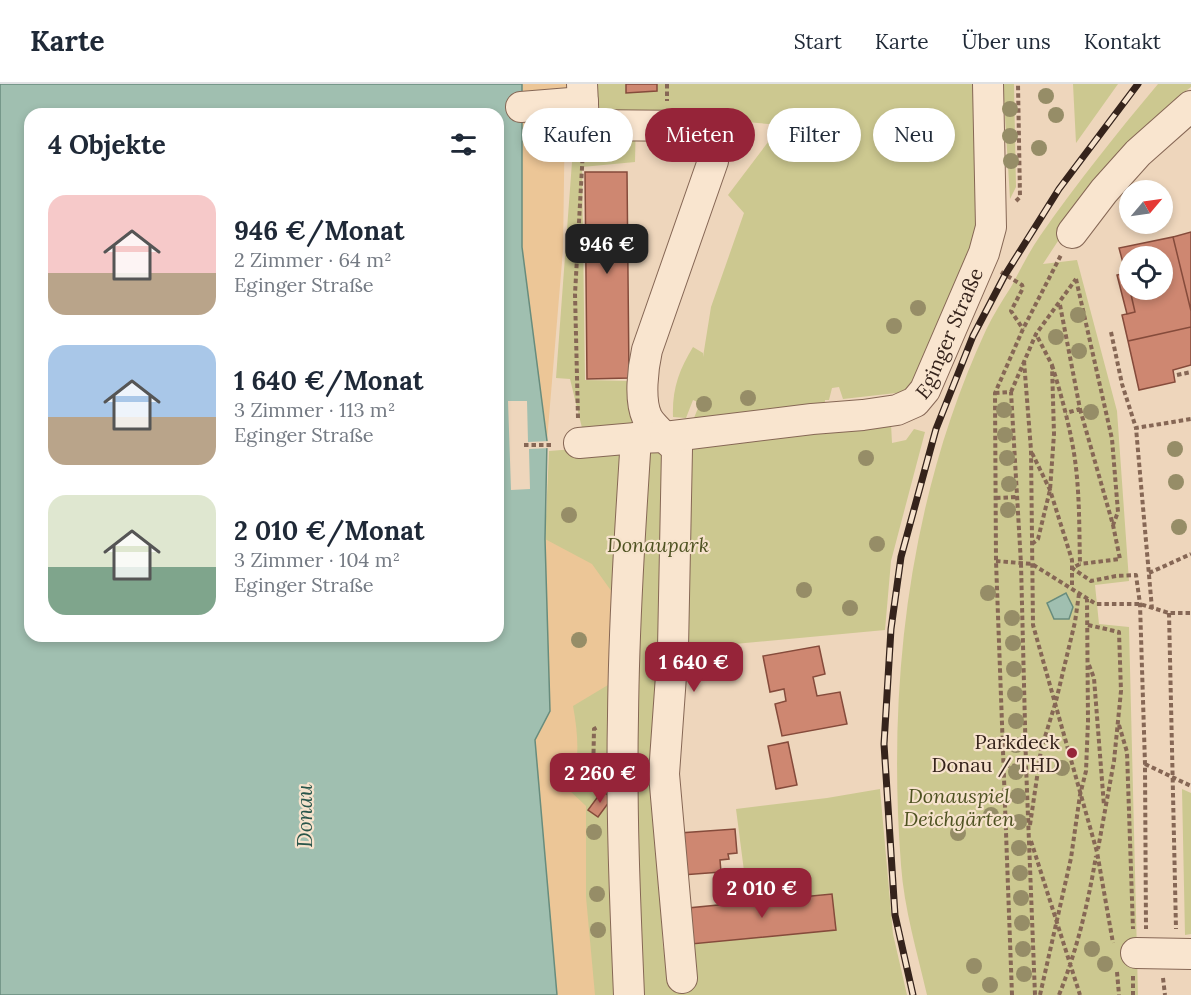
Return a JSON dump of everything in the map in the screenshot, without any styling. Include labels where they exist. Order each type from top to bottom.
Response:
[{"type":"street","name":"Eginger Straße","points":[[579,431],[651,437],[834,405],[863,415],[897,410],[915,402],[926,390],[984,254],[991,226],[988,84]]},
{"type":"street","points":[[520,107],[583,104],[695,126],[710,130],[716,139],[713,161],[647,350],[644,367],[643,390],[651,437],[627,573],[623,715],[622,793],[629,995]]},
{"type":"street","points":[[1072,233],[1104,191],[1138,153],[1190,110]]},
{"type":"street","points":[[651,437],[677,449],[674,648],[664,774],[682,978]]},
{"type":"path","points":[[579,431],[575,294],[583,104]]},
{"type":"path","points":[[1012,995],[996,561],[995,393],[1023,328],[1072,233]]},
{"type":"path","points":[[997,269],[1022,285],[1023,288],[1011,311],[1023,328]]},
{"type":"path","points":[[1037,995],[1026,765],[1021,564],[1011,392],[1036,334],[1076,279],[1112,439],[1118,512],[1113,525]]},
{"type":"path","points":[[1060,304],[1080,409],[1113,525],[1120,559],[1080,564],[1072,568]]},
{"type":"path","points":[[1111,332],[1122,384],[1137,428],[1152,609]]},
{"type":"path","points":[[1036,334],[1052,365],[1073,444],[1078,496],[1080,564]]},
{"type":"path","points":[[1024,361],[1031,450],[1033,625],[1097,852],[1144,954]]},
{"type":"path","points":[[1032,545],[1038,539],[1050,490],[1054,434],[1052,365]]},
{"type":"path","points":[[1177,375],[1191,372]]},
{"type":"path","points":[[995,393],[1011,392]]},
{"type":"path","points":[[1066,413],[1080,409]]},
{"type":"path","points":[[1137,428],[1191,419]]},
{"type":"path","points":[[1031,450],[1050,490],[1072,560],[1072,589]]},
{"type":"path","points":[[996,498],[1017,497]]},
{"type":"path","points":[[1149,573],[1191,554]]},
{"type":"path","points":[[996,561],[1032,564],[1096,604],[1140,604],[1169,613],[1191,613]]},
{"type":"path","points":[[1072,568],[1091,580],[1136,575],[1140,604],[1145,764],[1144,954],[1119,995]]},
{"type":"path","points":[[1079,594],[1075,622],[1056,701],[1041,750],[1029,836],[1080,995]]},
{"type":"path","points":[[1037,995],[1071,858],[1080,795],[1086,771],[1088,599]]},
{"type":"path","points":[[1133,995],[1144,954],[1172,777],[1169,613]]},
{"type":"path","points":[[1059,995],[1070,967],[1090,895],[1114,761],[1121,691],[1119,632],[1088,625]]},
{"type":"path","points":[[1088,663],[1094,678],[1105,813]]},
{"type":"path","points":[[1118,721],[1127,752],[1144,954]]},
{"type":"path","points":[[1145,764],[1191,786]]},
{"type":"path","points":[[1005,766],[1026,765]]},
{"type":"green space","points":[[575,84],[981,84],[978,241],[922,372],[905,392],[843,399],[839,387],[832,388],[829,400],[825,400],[825,403],[705,419],[694,418],[700,403],[693,400],[686,418],[673,417],[677,380],[693,347],[703,353],[703,357],[711,307],[744,213],[728,195],[767,143],[767,162],[861,162],[861,108],[767,108],[767,124],[755,123],[755,108],[645,108],[645,114],[636,113],[635,162],[582,167],[585,380],[631,381],[638,423],[583,432],[570,379],[556,378],[572,162],[633,162],[633,108],[576,108]]},
{"type":"green space","points":[[1003,84],[1014,84],[1016,187],[1010,199]]},
{"type":"green space","points":[[1073,84],[1118,84],[1076,143]]},
{"type":"green space","name":"Donauspiel Deichgärten","points":[[1158,84],[1191,84],[1191,87],[1179,96],[1073,218],[1043,264],[1077,260],[1117,411],[1129,581],[1095,585],[1099,624],[1129,627],[1138,995],[927,995],[911,930],[901,865],[897,797],[898,728],[901,660],[909,592],[938,458],[960,393],[986,330],[1032,248],[1082,178]]},
{"type":"green space","name":"Donaupark","points":[[891,424],[892,443],[906,440],[914,429],[925,432],[891,561],[885,630],[681,649],[655,782],[663,948],[680,944],[835,930],[832,894],[748,902],[736,809],[880,789],[893,934],[907,995],[557,995],[535,740],[550,711],[545,539],[549,451]]},
{"type":"green space","points":[[1182,789],[1191,793],[1191,934],[1185,935]]},
{"type":"sand","points":[[522,84],[575,84],[565,108],[522,108]]},
{"type":"sand","points":[[522,162],[564,162],[563,250],[547,441],[522,247]]},
{"type":"sand","points":[[545,539],[592,564],[612,592],[608,685],[573,706],[577,760],[569,790],[586,806],[586,897],[595,995],[557,995],[535,740],[550,711]]},
{"type":"water","name":"Donau","points":[[0,84],[522,84],[522,247],[547,441],[545,539],[550,711],[535,740],[557,995],[0,995]]},
{"type":"water","points":[[1066,593],[1073,607],[1069,619],[1054,619],[1047,603]]},
{"type":"pier","points":[[508,401],[527,401],[528,442],[550,441],[550,448],[529,449],[530,489],[511,490]]},
{"type":"building","points":[[626,84],[657,84],[657,91],[626,93]]},
{"type":"building","points":[[585,172],[627,172],[629,378],[587,379]]},
{"type":"building","points":[[1191,232],[1191,311],[1173,237]]},
{"type":"building","points":[[1173,237],[1191,311],[1191,327],[1128,341],[1122,315],[1135,312],[1132,300],[1173,300],[1173,246],[1129,246]]},
{"type":"building","points":[[1123,300],[1132,300],[1135,312],[1127,314]]},
{"type":"building","points":[[1191,327],[1191,365],[1173,370],[1175,382],[1139,390],[1128,341]]},
{"type":"building","points":[[819,646],[825,674],[813,677],[817,696],[840,692],[847,724],[782,736],[775,704],[786,701],[784,689],[770,692],[763,656]]},
{"type":"building","points":[[788,742],[797,785],[776,789],[768,746]]},
{"type":"building","points":[[602,791],[612,798],[598,817],[588,810]]},
{"type":"building","points":[[735,829],[737,853],[728,854],[729,859],[720,860],[721,872],[682,875],[679,833]]},
{"type":"building","points":[[832,894],[836,930],[691,944],[688,908]]},
{"type":"railway","points":[[913,995],[895,915],[884,744],[891,629],[901,557],[936,429],[973,336],[1005,275],[1059,189],[1138,84]]},
{"type":"place","name":"Parkdeck Donau / THD","points":[[1072,753]]}]
